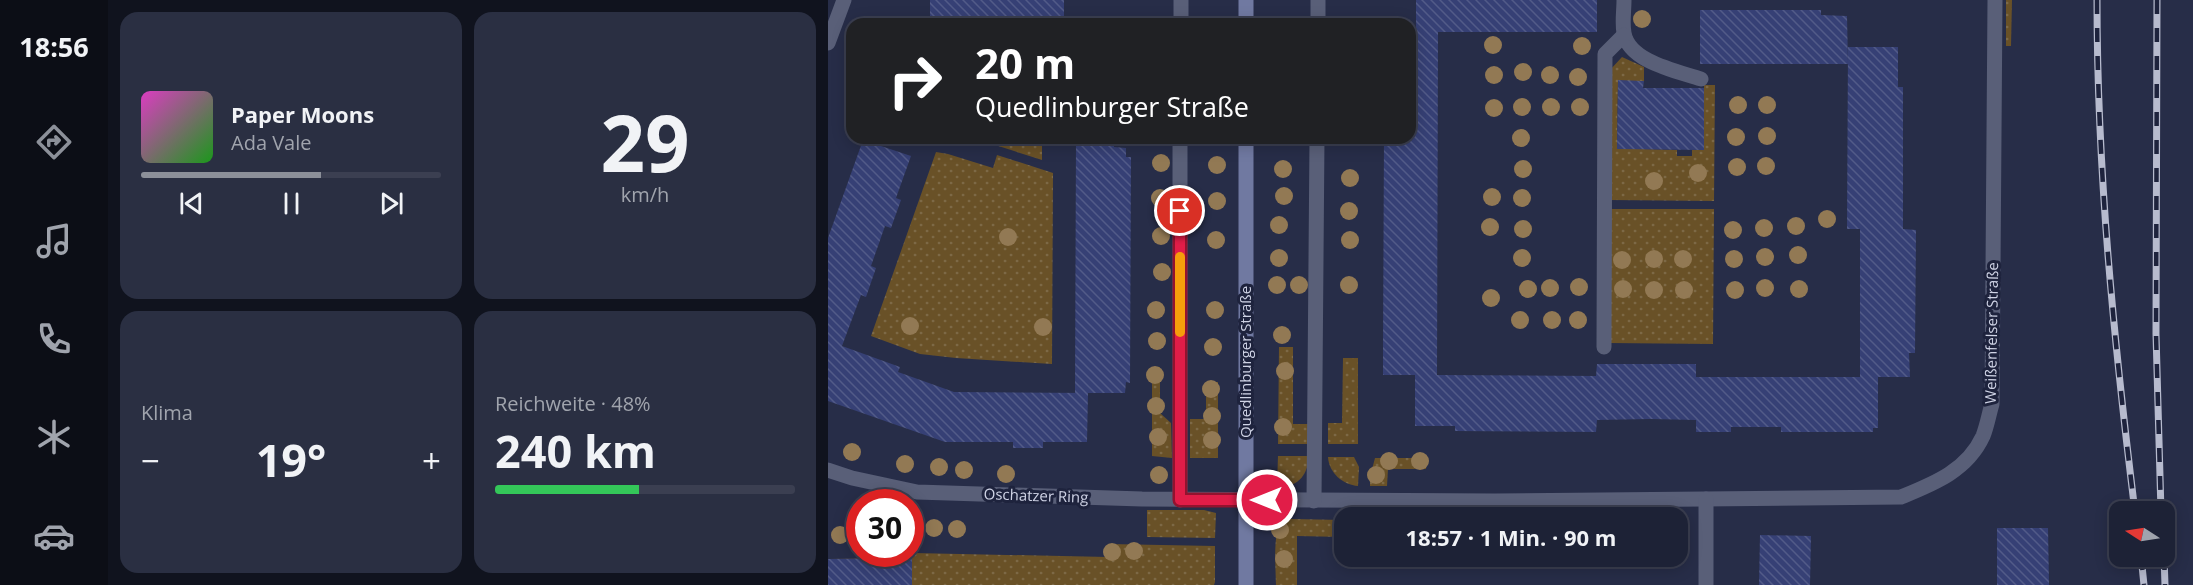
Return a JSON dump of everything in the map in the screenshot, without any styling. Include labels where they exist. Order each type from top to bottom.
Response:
[{"type":"street","points":[[828,43],[844,0]]},
{"type":"street","points":[[1181,0],[1181,18]]},
{"type":"street","points":[[1246,0],[1246,18]]},
{"type":"street","points":[[1318,0],[1318,18]]},
{"type":"street","points":[[1624,0],[1624,35],[1635,52],[1644,60],[1701,79]]},
{"type":"street","name":"Weißenfelser Straße","points":[[1246,500],[1901,497],[1944,479],[1962,465],[1983,437],[1992,404],[1995,0]]},
{"type":"street","points":[[1604,347],[1605,54],[1624,35]]},
{"type":"street","points":[[1180,144],[1180,500]]},
{"type":"street","name":"Quedlinburger Straße","points":[[1246,144],[1246,585]]},
{"type":"street","points":[[1314,501],[1317,144]]},
{"type":"street","name":"Oschatzer Ring","points":[[828,470],[917,492],[1246,500]]},
{"type":"street","points":[[1706,499],[1706,585]]},
{"type":"shaded area","points":[[2006,0],[2012,0],[2011,46],[2006,46]]},
{"type":"shaded area","points":[[1622,57],[1644,67],[1644,81],[1618,81],[1617,149],[1642,142],[1643,149],[1677,150],[1677,156],[1692,156],[1692,150],[1704,150],[1704,85],[1715,85],[1714,201],[1609,200],[1610,70]]},
{"type":"shaded area","points":[[992,144],[1042,144],[1042,160]]},
{"type":"shaded area","points":[[936,152],[993,168],[997,155],[1053,173],[1052,364],[920,354],[871,336]]},
{"type":"shaded area","points":[[1610,209],[1714,209],[1713,344],[1609,343]]},
{"type":"shaded area","points":[[1279,347],[1293,347],[1293,424],[1309,424],[1309,444],[1278,444]]},
{"type":"shaded area","points":[[1343,358],[1358,358],[1358,444],[1328,444],[1328,423],[1342,423]]},
{"type":"shaded area","points":[[1152,367],[1160,367],[1160,413],[1171,423],[1172,458],[1152,456]]},
{"type":"shaded area","points":[[1206,382],[1218,382],[1218,458],[1190,458],[1190,419],[1206,419]]},
{"type":"shaded area","points":[[1278,456],[1309,456],[1304,475],[1296,483],[1277,486]]},
{"type":"shaded area","points":[[1328,457],[1354,457],[1359,467],[1358,486],[1342,481],[1331,468]]},
{"type":"shaded area","points":[[1375,458],[1426,458],[1426,469],[1388,469],[1387,486],[1370,486]]},
{"type":"shaded area","points":[[1147,510],[1204,510],[1216,513],[1215,538],[1147,537]]},
{"type":"shaded area","points":[[1290,519],[1334,520],[1334,537],[1297,536],[1297,585],[1276,585],[1275,547],[1277,532],[1281,524]]},
{"type":"shaded area","points":[[1108,544],[1215,546],[1215,582],[1214,585],[828,585],[828,559],[846,559],[846,567],[924,567],[924,553],[1108,557]]},
{"type":"building","points":[[930,0],[1064,0],[1064,18],[930,18]]},
{"type":"building","points":[[1416,0],[1597,0],[1597,32],[1438,32],[1437,375],[1596,376],[1597,364],[1696,364],[1696,377],[1860,377],[1860,229],[1847,229],[1848,47],[1898,47],[1898,87],[1903,87],[1903,229],[1916,230],[1915,353],[1909,353],[1910,377],[1878,377],[1878,428],[1873,428],[1873,432],[1781,432],[1781,427],[1731,427],[1731,432],[1696,432],[1696,420],[1650,419],[1597,420],[1596,432],[1455,431],[1455,426],[1415,426],[1415,375],[1383,375],[1383,352],[1384,144],[1416,144]]},
{"type":"building","points":[[1700,10],[1821,10],[1821,15],[1847,16],[1848,64],[1700,64]]},
{"type":"building","points":[[1618,80],[1644,81],[1643,88],[1704,88],[1704,150],[1617,149]]},
{"type":"building","points":[[862,144],[875,144],[911,156],[896,198],[901,200],[891,228],[885,226],[871,266],[876,268],[866,297],[861,295],[842,346],[900,367],[898,372],[954,392],[1088,393],[1087,442],[1043,442],[1043,448],[1013,448],[1013,442],[945,442],[828,401],[828,238]]},
{"type":"building","points":[[1076,144],[1114,144],[1114,147],[1126,148],[1126,157],[1131,157],[1130,383],[1126,382],[1125,393],[1075,393]]},
{"type":"building","points":[[1997,528],[2048,528],[2049,585],[1997,585]]},
{"type":"building","points":[[1760,535],[1811,536],[1810,585],[1759,585]]},
{"type":"building","points":[[828,559],[846,559],[846,567],[912,567],[912,585],[828,585]]},
{"type":"railway","points":[[2097,0],[2103,193],[2120,384],[2134,501]]},
{"type":"railway","points":[[2157,0],[2156,334],[2161,501]]},
{"type":"railway","points":[[2142,567],[2144,585]]},
{"type":"railway","points":[[2164,567],[2165,585]]},
{"type":"slow traffic","points":[[1180,257],[1180,332]]},
{"type":"route","points":[[1180,211],[1180,500],[1267,500]]}]
